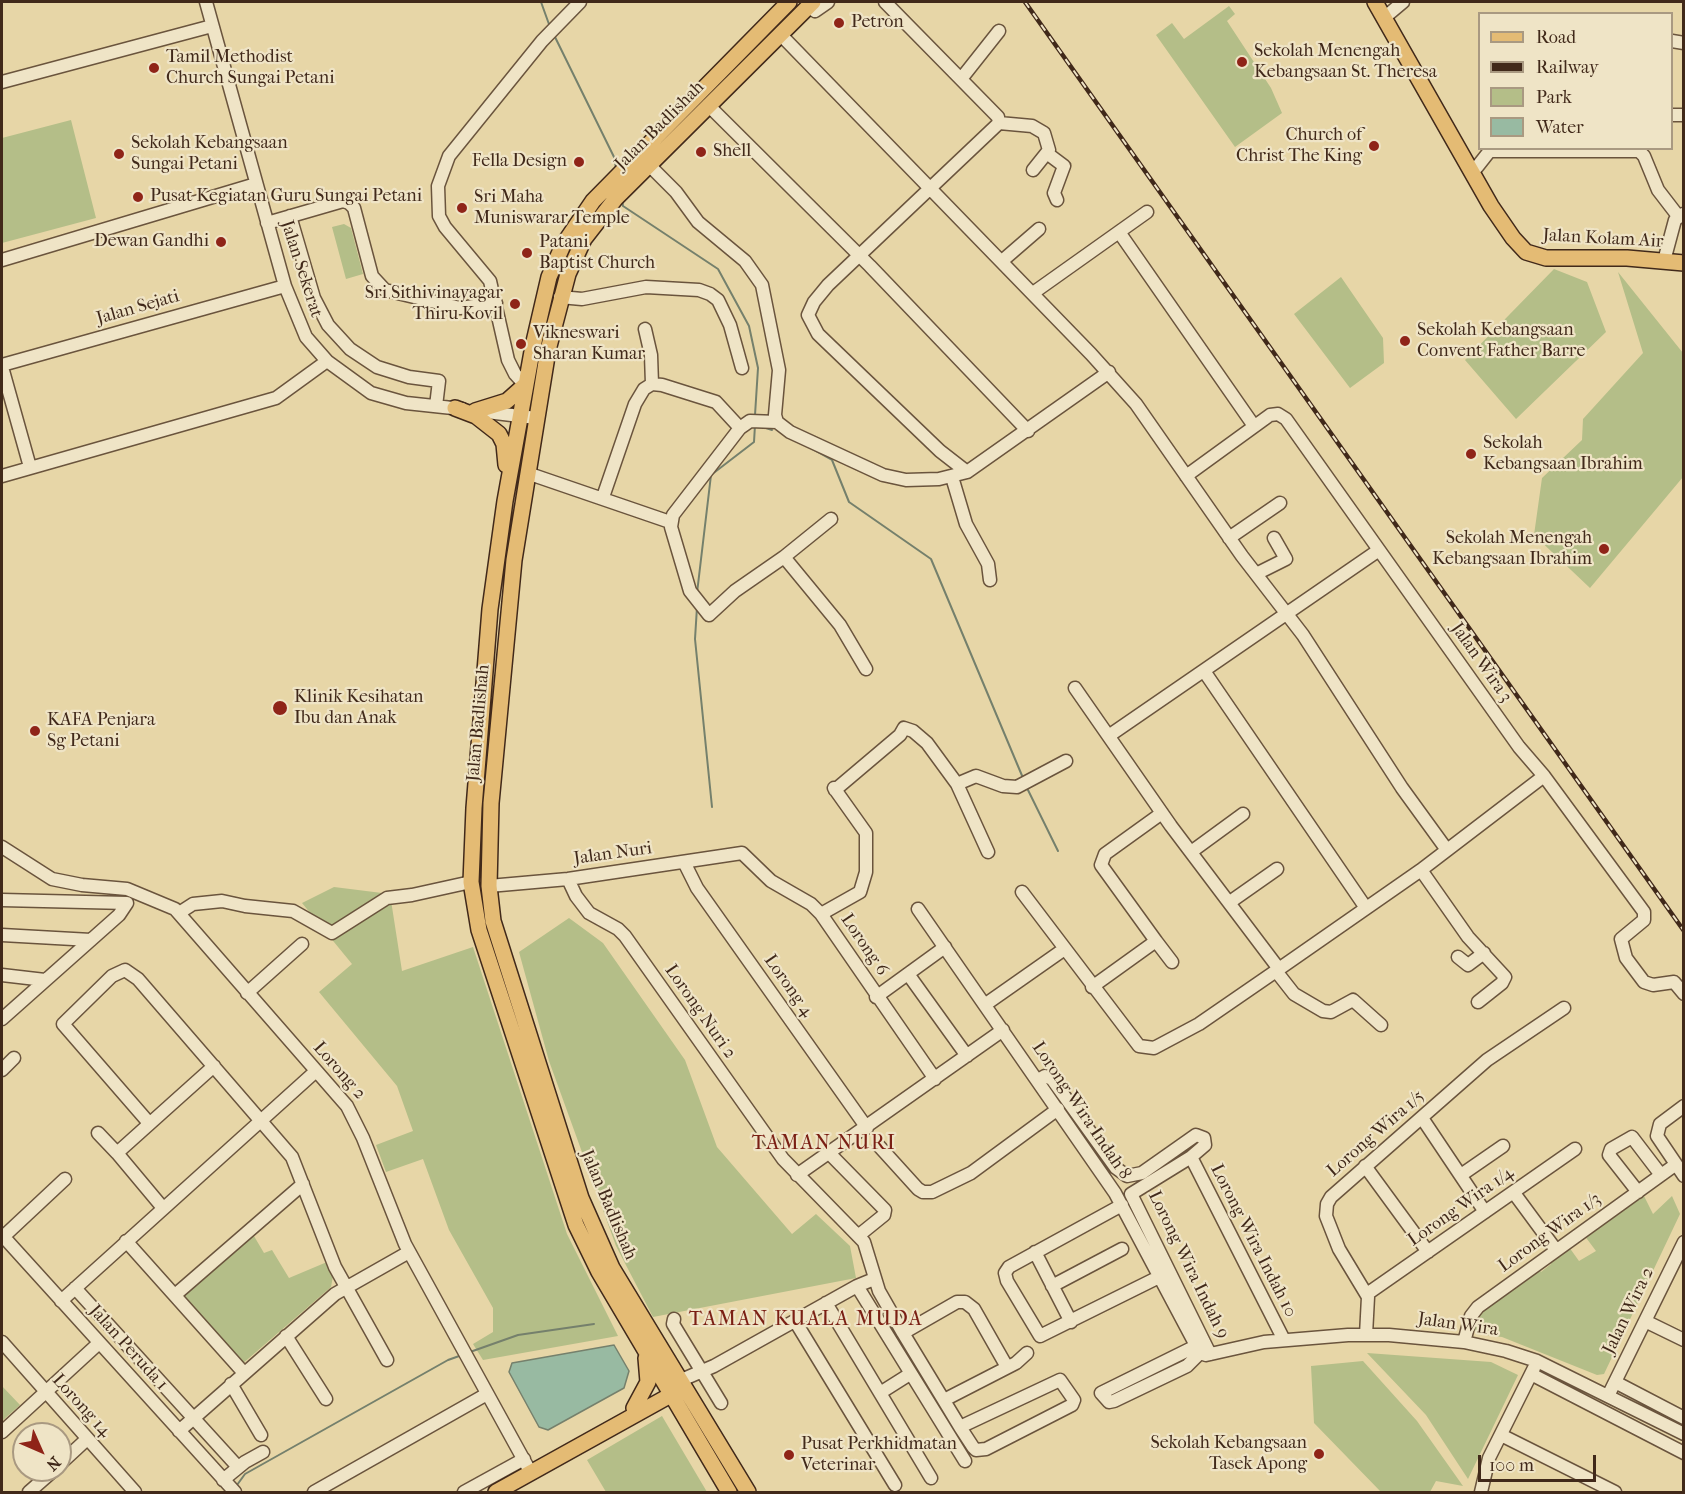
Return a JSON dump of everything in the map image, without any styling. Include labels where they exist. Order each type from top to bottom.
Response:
[{"type":"main road","name":"Jalan Badlishah","points":[[748,1492],[675,1388],[645,1351],[589,1252],[561,1162],[491,910],[489,886],[491,803],[508,612],[536,418],[560,297],[584,239],[616,198],[628,175],[789,2]]},
{"type":"main road","name":"Jalan Kolam Air","points":[[1375,2],[1503,226],[1520,246],[1532,255],[1546,258],[1683,262]]},
{"type":"main road","name":"Jalan Badlishah","points":[[729,1492],[686,1420],[675,1388],[612,1268],[561,1162],[479,930],[471,882],[474,808],[490,609],[525,385],[549,277],[578,222],[612,181],[648,164],[793,21],[808,3]]},
{"type":"main road","points":[[475,411],[499,405],[525,385]]},
{"type":"main road","points":[[455,408],[486,422],[498,434],[506,456],[506,501]]},
{"type":"main road","points":[[636,1412],[648,1382],[645,1351]]},
{"type":"main road","points":[[496,1492],[527,1466],[599,1434],[675,1388]]},
{"type":"main road","points":[[636,1412],[661,1409],[686,1420]]},
{"type":"street","name":"Jalan Sekerat","points":[[206,2],[285,285],[301,328],[327,361],[371,393],[406,403],[536,418]]},
{"type":"street","points":[[525,385],[515,375],[508,360],[488,276],[445,226],[438,207],[438,186],[449,156],[542,41],[580,2]]},
{"type":"street","points":[[808,3],[815,11],[828,2]]},
{"type":"street","points":[[885,2],[998,117],[999,123]]},
{"type":"street","points":[[1384,18],[1403,2]]},
{"type":"street","points":[[2,82],[212,26]]},
{"type":"street","points":[[961,79],[999,31]]},
{"type":"street","points":[[780,34],[1033,293],[1137,404],[1229,538],[1286,613],[1402,788],[1447,850]]},
{"type":"street","points":[[708,105],[1029,431]]},
{"type":"street","points":[[967,471],[940,451],[813,327],[808,315],[814,302],[858,255],[999,123]]},
{"type":"street","points":[[999,123],[1041,130],[1049,144],[1048,154],[1033,170]]},
{"type":"street","points":[[1468,166],[1473,157],[1488,152],[1639,151],[1644,156],[1658,190],[1681,215],[1664,261]]},
{"type":"street","points":[[1048,154],[1064,166],[1054,193],[1057,200]]},
{"type":"street","points":[[648,164],[673,187],[698,222],[745,261],[762,285],[779,370],[775,415],[777,422]]},
{"type":"street","points":[[2,260],[256,184]]},
{"type":"street","points":[[267,223],[343,201],[349,202],[354,208],[372,276],[385,290],[460,308],[496,303]]},
{"type":"street","points":[[1033,293],[1147,212]]},
{"type":"street","points":[[290,216],[314,298],[328,325],[350,349],[377,367],[409,377],[439,381],[436,406]]},
{"type":"street","points":[[1002,261],[1039,229]]},
{"type":"street","points":[[1119,232],[1254,426]]},
{"type":"street","name":"Jalan Sejati","points":[[2,366],[285,285]]},
{"type":"street","points":[[560,297],[582,299],[610,292],[659,287],[699,290],[710,294],[718,300],[730,325],[742,368]]},
{"type":"street","points":[[645,329],[651,355],[652,384]]},
{"type":"street","points":[[2,476],[276,398],[327,361]]},
{"type":"street","points":[[2,366],[30,467]]},
{"type":"street","points":[[831,519],[784,557],[706,611],[693,597],[687,584],[670,522],[682,502],[740,428],[750,421],[777,422],[790,432],[883,476],[906,480],[952,477],[967,471],[1029,431],[1109,372]]},
{"type":"street","points":[[603,497],[635,404],[644,389],[652,384],[716,402],[740,428]]},
{"type":"street","name":"Jalan Wira 3","points":[[1186,476],[1254,426],[1275,414],[1286,419],[1519,747],[1544,776],[1645,914],[1644,920],[1621,939],[1626,958],[1644,982],[1653,986],[1674,982],[1683,994]]},
{"type":"street","points":[[527,473],[603,497],[670,522]]},
{"type":"street","points":[[952,477],[966,524],[988,564],[990,580]]},
{"type":"street","points":[[1229,538],[1280,503]]},
{"type":"street","points":[[1256,574],[1286,559],[1274,538]]},
{"type":"street","points":[[1110,735],[1379,550]]},
{"type":"street","points":[[784,557],[846,633],[866,669]]},
{"type":"street","points":[[1204,671],[1366,908]]},
{"type":"street","points":[[1075,688],[1110,735],[1162,813],[1230,902],[1294,994],[1323,1011],[1331,1012],[1353,1000],[1381,1025]]},
{"type":"street","points":[[821,914],[860,892],[866,872],[866,832],[835,789],[900,735],[903,728],[919,735],[957,784],[988,852]]},
{"type":"street","points":[[957,784],[976,776],[1010,787],[1026,784],[1066,761]]},
{"type":"street","points":[[1022,892],[1063,950],[1139,1046],[1149,1049],[1185,1033],[1278,970],[1421,870],[1544,776]]},
{"type":"street","points":[[1162,813],[1105,854],[1101,865],[1172,962]]},
{"type":"street","points":[[1191,852],[1243,814]]},
{"type":"street","points":[[2,847],[57,881],[122,888],[160,901],[179,913],[193,904],[222,901],[293,911],[332,933],[387,898],[471,882]]},
{"type":"street","name":"Jalan Nuri","points":[[489,886],[568,879],[742,853]]},
{"type":"street","name":"Lorong 6","points":[[742,853],[771,881],[811,904],[821,914],[876,997],[936,1079]]},
{"type":"street","name":"Lorong 4","points":[[684,862],[702,896],[867,1128]]},
{"type":"street","points":[[1230,902],[1277,869]]},
{"type":"street","points":[[1421,870],[1468,937],[1503,974],[1505,980],[1478,1002]]},
{"type":"street","name":"Lorong Nuri 2","points":[[568,879],[576,896],[589,913],[618,928],[625,936],[695,1037],[797,1175],[858,1236]]},
{"type":"street","points":[[2,901],[127,903],[119,915],[3,1017]]},
{"type":"street","name":"Lorong Wira Indah 8","points":[[918,909],[1124,1200],[1159,1277],[1201,1351]]},
{"type":"street","name":"Lorong 2","points":[[179,913],[352,1114],[409,1252],[527,1466]]},
{"type":"street","points":[[2,935],[91,940]]},
{"type":"street","points":[[1468,937],[1454,959],[1468,965],[1484,953]]},
{"type":"street","points":[[1092,987],[1156,941]]},
{"type":"street","points":[[247,993],[302,944]]},
{"type":"street","points":[[876,997],[945,947]]},
{"type":"street","points":[[986,1004],[1063,950]]},
{"type":"street","points":[[149,1124],[63,1024],[112,976],[125,970],[132,973],[292,1157],[344,1287],[387,1360]]},
{"type":"street","points":[[908,974],[967,1056]]},
{"type":"street","points":[[2,975],[45,980]]},
{"type":"street","name":"Lorong Wira 1/5","points":[[1367,1294],[1339,1249],[1326,1216],[1327,1204],[1331,1197],[1487,1060],[1564,1008]]},
{"type":"street","points":[[797,1175],[867,1128],[1003,1030]]},
{"type":"street","points":[[2,1070],[14,1058]]},
{"type":"street","points":[[117,1153],[214,1066]]},
{"type":"street","points":[[61,1301],[316,1071]]},
{"type":"street","name":"Lorong Wira Indah 9","points":[[1038,1080],[1045,1076],[1052,1079],[1116,1168],[1127,1176],[1142,1173],[1198,1135],[1204,1138],[1205,1145],[1191,1157],[1124,1200],[1201,1351]]},
{"type":"street","points":[[1683,1106],[1665,1119],[1657,1136],[1683,1176]]},
{"type":"street","points":[[879,1146],[918,1189],[923,1192],[932,1192],[971,1173],[1058,1109]]},
{"type":"street","points":[[1422,1118],[1485,1212]]},
{"type":"street","points":[[98,1133],[163,1208]]},
{"type":"street","points":[[1638,1192],[1609,1155],[1611,1149],[1632,1137],[1661,1174]]},
{"type":"street","points":[[1461,1175],[1503,1146]]},
{"type":"street","name":"Lorong Wira 1/4","points":[[1367,1294],[1575,1149]]},
{"type":"street","points":[[830,1154],[885,1210],[884,1215],[858,1236],[866,1247],[874,1280],[903,1334],[960,1427],[973,1447],[981,1450],[1072,1405],[1074,1400],[1060,1380],[960,1427]]},
{"type":"street","name":"Lorong Wira Indah 10","points":[[1191,1157],[1284,1340]]},
{"type":"street","name":"Lorong Wira 1/3","points":[[1464,1342],[1471,1316],[1479,1307],[1675,1165]]},
{"type":"street","points":[[1365,1166],[1428,1252]]},
{"type":"street","points":[[2,1236],[65,1179]]},
{"type":"street","points":[[175,1295],[303,1184]]},
{"type":"street","points":[[1514,1193],[1556,1250]]},
{"type":"street","points":[[1124,1200],[1006,1270],[1006,1281],[1040,1336],[1159,1277]]},
{"type":"street","name":"Jalan Peruda 1","points":[[2,1236],[229,1486]]},
{"type":"street","points":[[126,1241],[244,1373]]},
{"type":"street","name":"Jalan Wira 2","points":[[1608,1396],[1645,1321],[1680,1258],[1683,1242]]},
{"type":"street","points":[[1052,1286],[1122,1250]]},
{"type":"street","points":[[179,1431],[344,1287],[409,1252]]},
{"type":"street","points":[[1035,1252],[1071,1322]]},
{"type":"street","points":[[675,1388],[857,1286],[874,1280]]},
{"type":"street","points":[[857,1286],[965,1461]]},
{"type":"street","points":[[75,1288],[191,1419],[238,1467]]},
{"type":"street","points":[[1366,1335],[1367,1294]]},
{"type":"street","points":[[903,1334],[950,1306],[965,1302],[974,1309],[1007,1367]]},
{"type":"street","points":[[826,1303],[931,1478]]},
{"type":"street","points":[[674,1319],[673,1324],[721,1402]]},
{"type":"street","points":[[795,1321],[895,1485]]},
{"type":"street","points":[[1645,1321],[1683,1340]]},
{"type":"street","name":"Jalan Wira","points":[[1201,1351],[1284,1340],[1366,1335],[1464,1342],[1506,1351],[1537,1362],[1683,1434]]},
{"type":"street","points":[[286,1336],[326,1399]]},
{"type":"street","name":"Lorong 14","points":[[2,1342],[131,1491]]},
{"type":"street","points":[[2,1432],[99,1343]]},
{"type":"street","points":[[1201,1351],[1189,1365],[1114,1401],[1104,1399],[1101,1393],[1201,1351]]},
{"type":"street","points":[[944,1400],[1007,1367],[1027,1353]]},
{"type":"street","points":[[1481,1492],[1486,1464],[1537,1362]]},
{"type":"street","points":[[880,1393],[910,1374]]},
{"type":"street","points":[[1531,1374],[1683,1453]]},
{"type":"street","points":[[1615,1382],[1683,1418]]},
{"type":"street","points":[[231,1384],[261,1435]]},
{"type":"street","points":[[314,1492],[487,1394]]},
{"type":"street","points":[[1501,1435],[1615,1492]]},
{"type":"street","points":[[72,1453],[87,1439]]},
{"type":"street","points":[[229,1486],[238,1467],[263,1452]]},
{"type":"street","points":[[464,1492],[527,1466]]},
{"type":"street","points":[[29,1492],[40,1482]]},
{"type":"green space","points":[[1229,6],[1235,14],[1227,21],[1271,88],[1282,113],[1235,147],[1156,35],[1172,23],[1184,39]]},
{"type":"green space","points":[[71,120],[96,218],[2,243],[2,138]]},
{"type":"green space","points":[[344,224],[351,228],[363,274],[346,279],[332,227]]},
{"type":"green space","points":[[1554,269],[1587,282],[1606,332],[1516,419],[1465,360]]},
{"type":"green space","points":[[1618,272],[1683,353],[1683,477],[1590,588],[1534,535],[1542,478],[1582,440],[1583,419],[1643,353]]},
{"type":"green space","points":[[1341,277],[1383,338],[1384,363],[1350,388],[1294,314]]},
{"type":"green space","points":[[334,887],[390,894],[402,971],[473,947],[567,1234],[618,1336],[483,1360],[473,1344],[493,1332],[493,1308],[449,1230],[423,1159],[386,1172],[376,1145],[413,1131],[397,1086],[319,992],[352,964],[302,903]]},
{"type":"green space","points":[[569,918],[603,943],[685,1060],[717,1147],[792,1234],[816,1214],[850,1246],[856,1278],[653,1317],[616,1246],[549,1061],[519,952]]},
{"type":"green space","points":[[1642,1192],[1653,1214],[1672,1196],[1680,1214],[1604,1374],[1597,1375],[1502,1337],[1477,1334],[1473,1328],[1476,1313],[1538,1268],[1541,1272],[1551,1264],[1549,1260],[1569,1247],[1579,1261],[1596,1251],[1584,1235]]},
{"type":"green space","points":[[251,1231],[264,1253],[272,1250],[289,1278],[327,1262],[333,1276],[331,1287],[241,1365],[179,1294]]},
{"type":"green space","points":[[1367,1353],[1491,1362],[1518,1375],[1468,1479],[1426,1415]]},
{"type":"green space","points":[[1363,1361],[1417,1421],[1463,1486],[1436,1481],[1430,1492],[1381,1492],[1314,1423],[1311,1366]]},
{"type":"green space","points":[[2,1386],[20,1405],[2,1421]]},
{"type":"green space","points":[[662,1416],[707,1492],[606,1492],[587,1460]]},
{"type":"water","points":[[614,1345],[629,1371],[624,1388],[548,1430],[539,1427],[509,1372],[512,1363]]},
{"type":"waterway","points":[[541,2],[550,27]]},
{"type":"waterway","points":[[554,35],[614,157],[616,168]]},
{"type":"waterway","points":[[622,200],[623,206],[718,269],[749,326],[758,368],[755,415]]},
{"type":"waterway","points":[[697,593],[711,475],[754,442],[755,425]]},
{"type":"waterway","points":[[766,428],[772,430]]},
{"type":"waterway","points":[[807,446],[832,460],[849,502],[931,559],[1023,778]]},
{"type":"waterway","points":[[697,607],[695,639],[712,807]]},
{"type":"waterway","points":[[1026,786],[1058,851]]},
{"type":"waterway","points":[[470,1352],[518,1335],[594,1324]]},
{"type":"waterway","points":[[237,1485],[245,1474],[448,1360],[462,1355]]},
{"type":"railway","points":[[1025,2],[1684,931]]},
{"type":"place","name":"Petron","points":[[839,23]]},
{"type":"place","name":"Sekolah Menengah Kebangsaan St. Theresa","points":[[1242,62]]},
{"type":"place","name":"Tamil Methodist Church Sungai Petani","points":[[154,68]]},
{"type":"place","name":"Church of Christ The King","points":[[1374,146]]},
{"type":"place","name":"Shell","points":[[701,152]]},
{"type":"place","name":"Sekolah Kebangsaan Sungai Petani","points":[[119,154]]},
{"type":"place","name":"Fella Design","points":[[579,162]]},
{"type":"place","name":"Pusat Kegiatan Guru Sungai Petani","points":[[138,197]]},
{"type":"place","name":"Sri Maha Muniswarar Temple","points":[[462,208]]},
{"type":"place","name":"Dewan Gandhi","points":[[221,242]]},
{"type":"place","name":"Patani Baptist Church","points":[[527,253]]},
{"type":"place","name":"Sri Sithivinayagar Thiru Kovil","points":[[515,304]]},
{"type":"place","name":"Sekolah Kebangsaan Convent Father Barre","points":[[1405,341]]},
{"type":"place","name":"Vikneswari Sharan Kumar","points":[[521,344]]},
{"type":"place","name":"Sekolah Kebangsaan Ibrahim","points":[[1471,454]]},
{"type":"place","name":"Sekolah Menengah Kebangsaan Ibrahim","points":[[1604,549]]},
{"type":"place","name":"Klinik Kesihatan Ibu dan Anak","points":[[280,708]]},
{"type":"place","name":"KAFA Penjara Sg Petani","points":[[35,731]]},
{"type":"place","name":"Sekolah Kebangsaan Tasek Apong","points":[[1319,1454]]},
{"type":"place","name":"Pusat Perkhidmatan Veterinar","points":[[789,1455]]},
{"type":"district","name":"TAMAN NURI","points":[[824,1144]]},
{"type":"district","name":"TAMAN KUALA MUDA","points":[[806,1320]]}]
